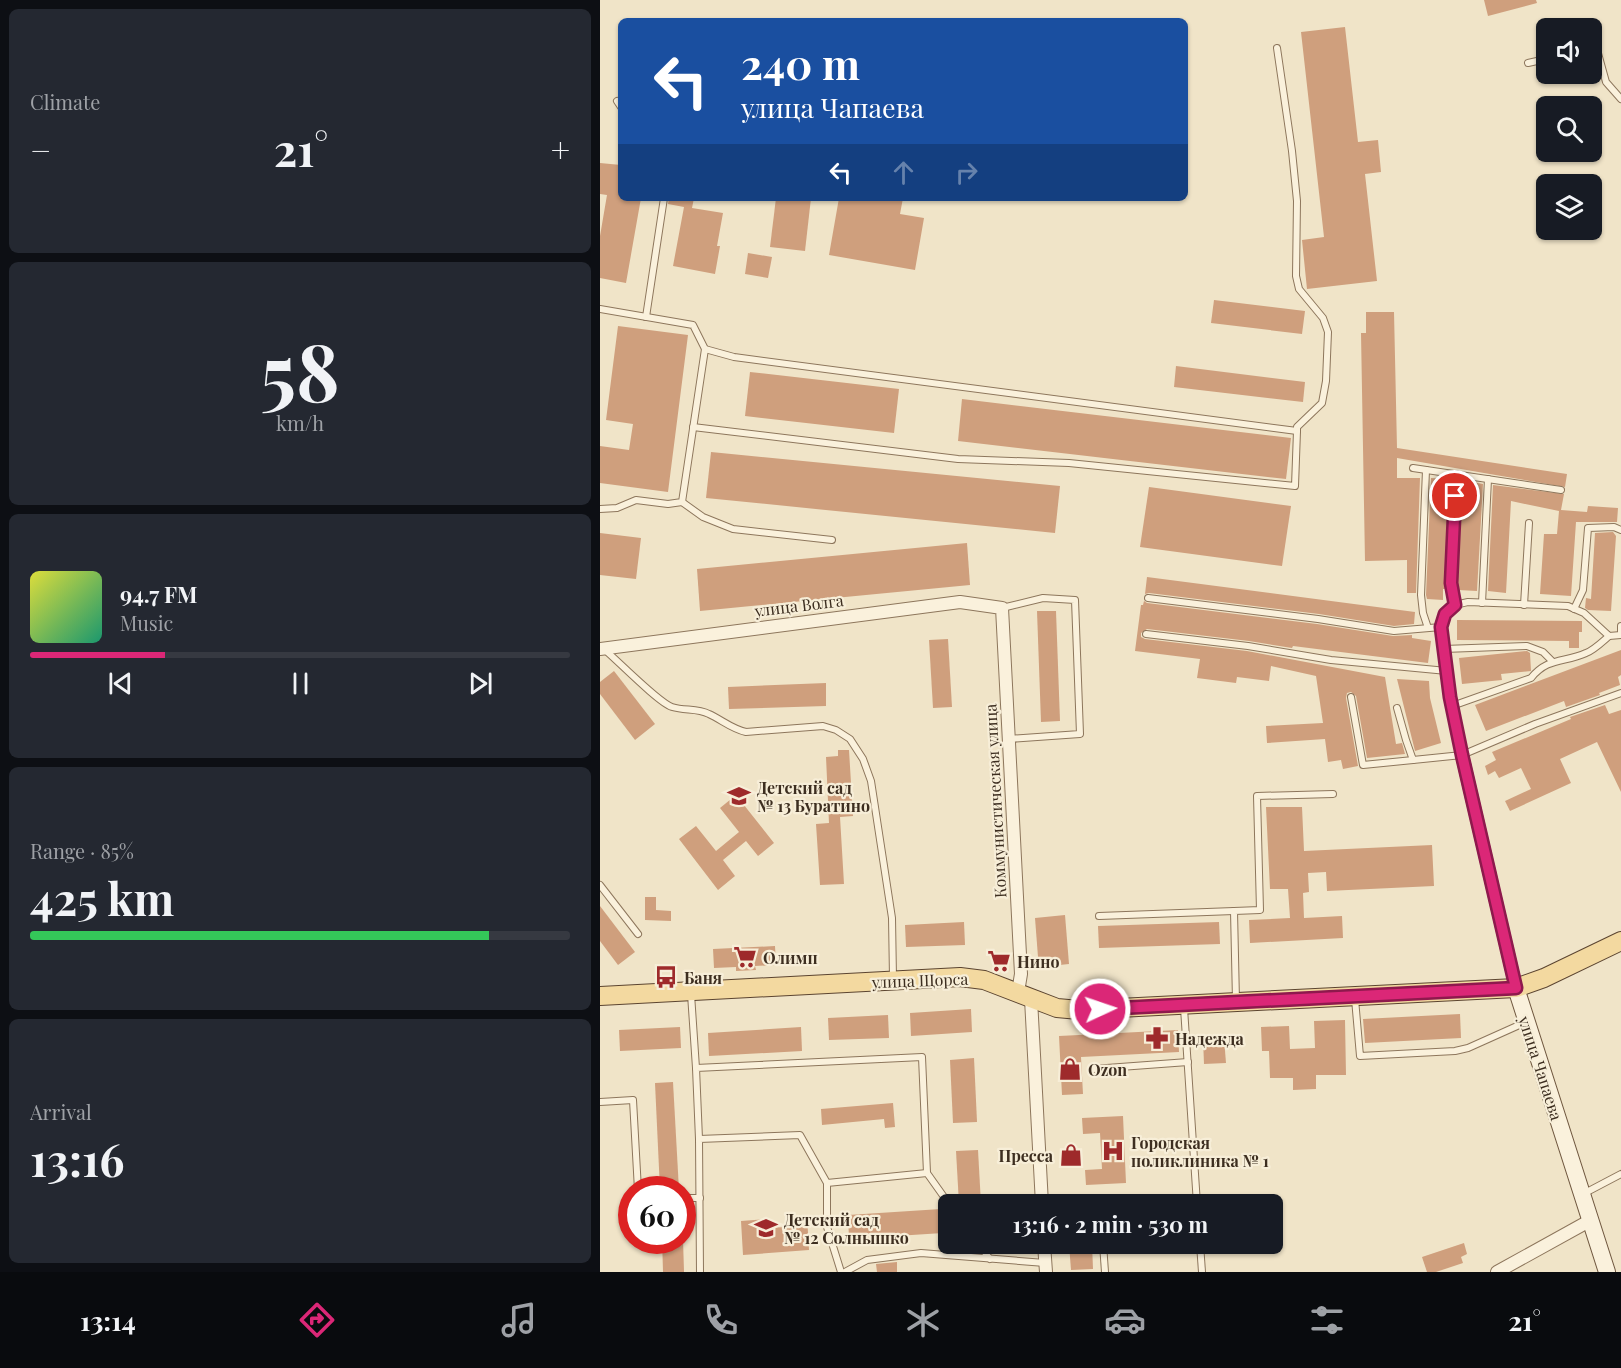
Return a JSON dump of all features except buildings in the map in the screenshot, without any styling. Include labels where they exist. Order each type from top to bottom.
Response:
[{"type":"main road","name":"улица Щорса","points":[[600,996],[893,980],[973,978],[984,980],[1057,1008],[1079,1010],[1516,988],[1544,978],[1621,941]]},
{"type":"main road","name":"улица Чапаева","points":[[1516,988],[1607,1272]]},
{"type":"street","name":"улица Волга","points":[[601,648],[960,602],[1002,608]]},
{"type":"street","name":"Коммунистическая улица","points":[[1002,608],[1021,974],[1025,995],[1041,1194]]},
{"type":"street","name":"улица Чапаева","points":[[1462,755],[1516,988]]},
{"type":"street","points":[[1497,1272],[1591,1220]]},
{"type":"lane","points":[[693,427],[958,459],[1069,463],[1295,486],[1297,427],[1322,403],[1326,381],[1328,332],[1323,318],[1299,289],[1296,276],[1297,201],[1292,151],[1276,48]]},
{"type":"lane","points":[[1528,63],[1536,61]]},
{"type":"lane","points":[[1602,68],[1606,82],[1621,99]]},
{"type":"lane","points":[[646,317],[664,201]]},
{"type":"lane","points":[[600,309],[693,326],[705,349],[682,502]]},
{"type":"lane","points":[[705,349],[734,357],[1297,431]]},
{"type":"lane","points":[[1413,468],[1561,490]]},
{"type":"lane","points":[[1426,470],[1421,595],[1428,628]]},
{"type":"lane","points":[[1455,605],[1451,583],[1456,474]]},
{"type":"lane","points":[[1482,603],[1488,479]]},
{"type":"lane","points":[[600,509],[617,508],[636,500],[668,504],[682,502],[703,517],[733,529],[832,540]]},
{"type":"lane","points":[[1524,604],[1529,523]]},
{"type":"lane","points":[[1574,609],[1583,590],[1588,528],[1614,527],[1621,530]]},
{"type":"lane","points":[[1002,608],[1043,598],[1075,600],[1080,734],[1008,739]]},
{"type":"lane","points":[[1148,598],[1394,631],[1441,627]]},
{"type":"lane","points":[[1462,755],[1452,706],[1441,627],[1445,614],[1455,605],[1468,602],[1568,606],[1584,614],[1609,636]]},
{"type":"lane","points":[[1452,706],[1531,678],[1538,669],[1552,661],[1573,658],[1588,652],[1609,636],[1621,635],[1621,626]]},
{"type":"lane","points":[[1146,633],[1248,646],[1331,660],[1447,671]]},
{"type":"lane","points":[[1444,649],[1527,646],[1543,652],[1552,661]]},
{"type":"lane","points":[[601,648],[672,707],[693,708],[735,729],[746,732],[822,726],[836,730],[850,739],[863,759],[871,781],[891,918],[893,980]]},
{"type":"lane","points":[[1351,697],[1363,765],[1462,755],[1535,724],[1621,693]]},
{"type":"lane","points":[[1398,708],[1413,760]]},
{"type":"lane","points":[[1099,916],[1260,910],[1257,796],[1333,794]]},
{"type":"lane","points":[[600,885],[638,934]]},
{"type":"lane","points":[[1234,911],[1236,1002]]},
{"type":"lane","points":[[690,991],[699,1139],[700,1272]]},
{"type":"lane","points":[[1355,996],[1360,1056],[1455,1051],[1468,1048],[1527,1021]]},
{"type":"lane","points":[[1184,1005],[1196,1194]]},
{"type":"lane","points":[[696,1068],[921,1057],[927,1173],[942,1194]]},
{"type":"lane","points":[[1093,1069],[1188,1062]]},
{"type":"lane","points":[[600,1102],[633,1100],[637,1176]]},
{"type":"lane","points":[[699,1139],[800,1136],[827,1183],[827,1227],[843,1272],[867,1260],[921,1253],[990,1259],[1045,1268]]},
{"type":"lane","points":[[827,1183],[927,1173]]},
{"type":"lane","points":[[1582,1194],[1621,1174]]},
{"type":"lane","points":[[696,1198],[700,1198]]},
{"type":"lane","points":[[986,1254],[990,1259]]},
{"type":"lane","points":[[1104,1254],[1105,1272]]},
{"type":"lane","points":[[1201,1254],[1202,1272]]},
{"type":"place","name":"Детский сад № 13 Буратино","points":[[739,796]]},
{"type":"place","name":"Олимп","points":[[745,957]]},
{"type":"place","name":"Нино","points":[[999,961]]},
{"type":"place","name":"Баня","points":[[666,977]]},
{"type":"place","name":"Надежда","points":[[1157,1038]]},
{"type":"place","name":"Ozon","points":[[1070,1069]]},
{"type":"place","name":"Городская поликлиника № 1","points":[[1113,1151]]},
{"type":"place","name":"Пресса","points":[[1071,1155]]},
{"type":"place","name":"Детский сад № 12 Солнышко","points":[[766,1228]]},
{"type":"route","points":[[1100,1009],[1516,988],[1462,755],[1450,697],[1441,627],[1445,614],[1455,605],[1451,583],[1455,496]]}]
